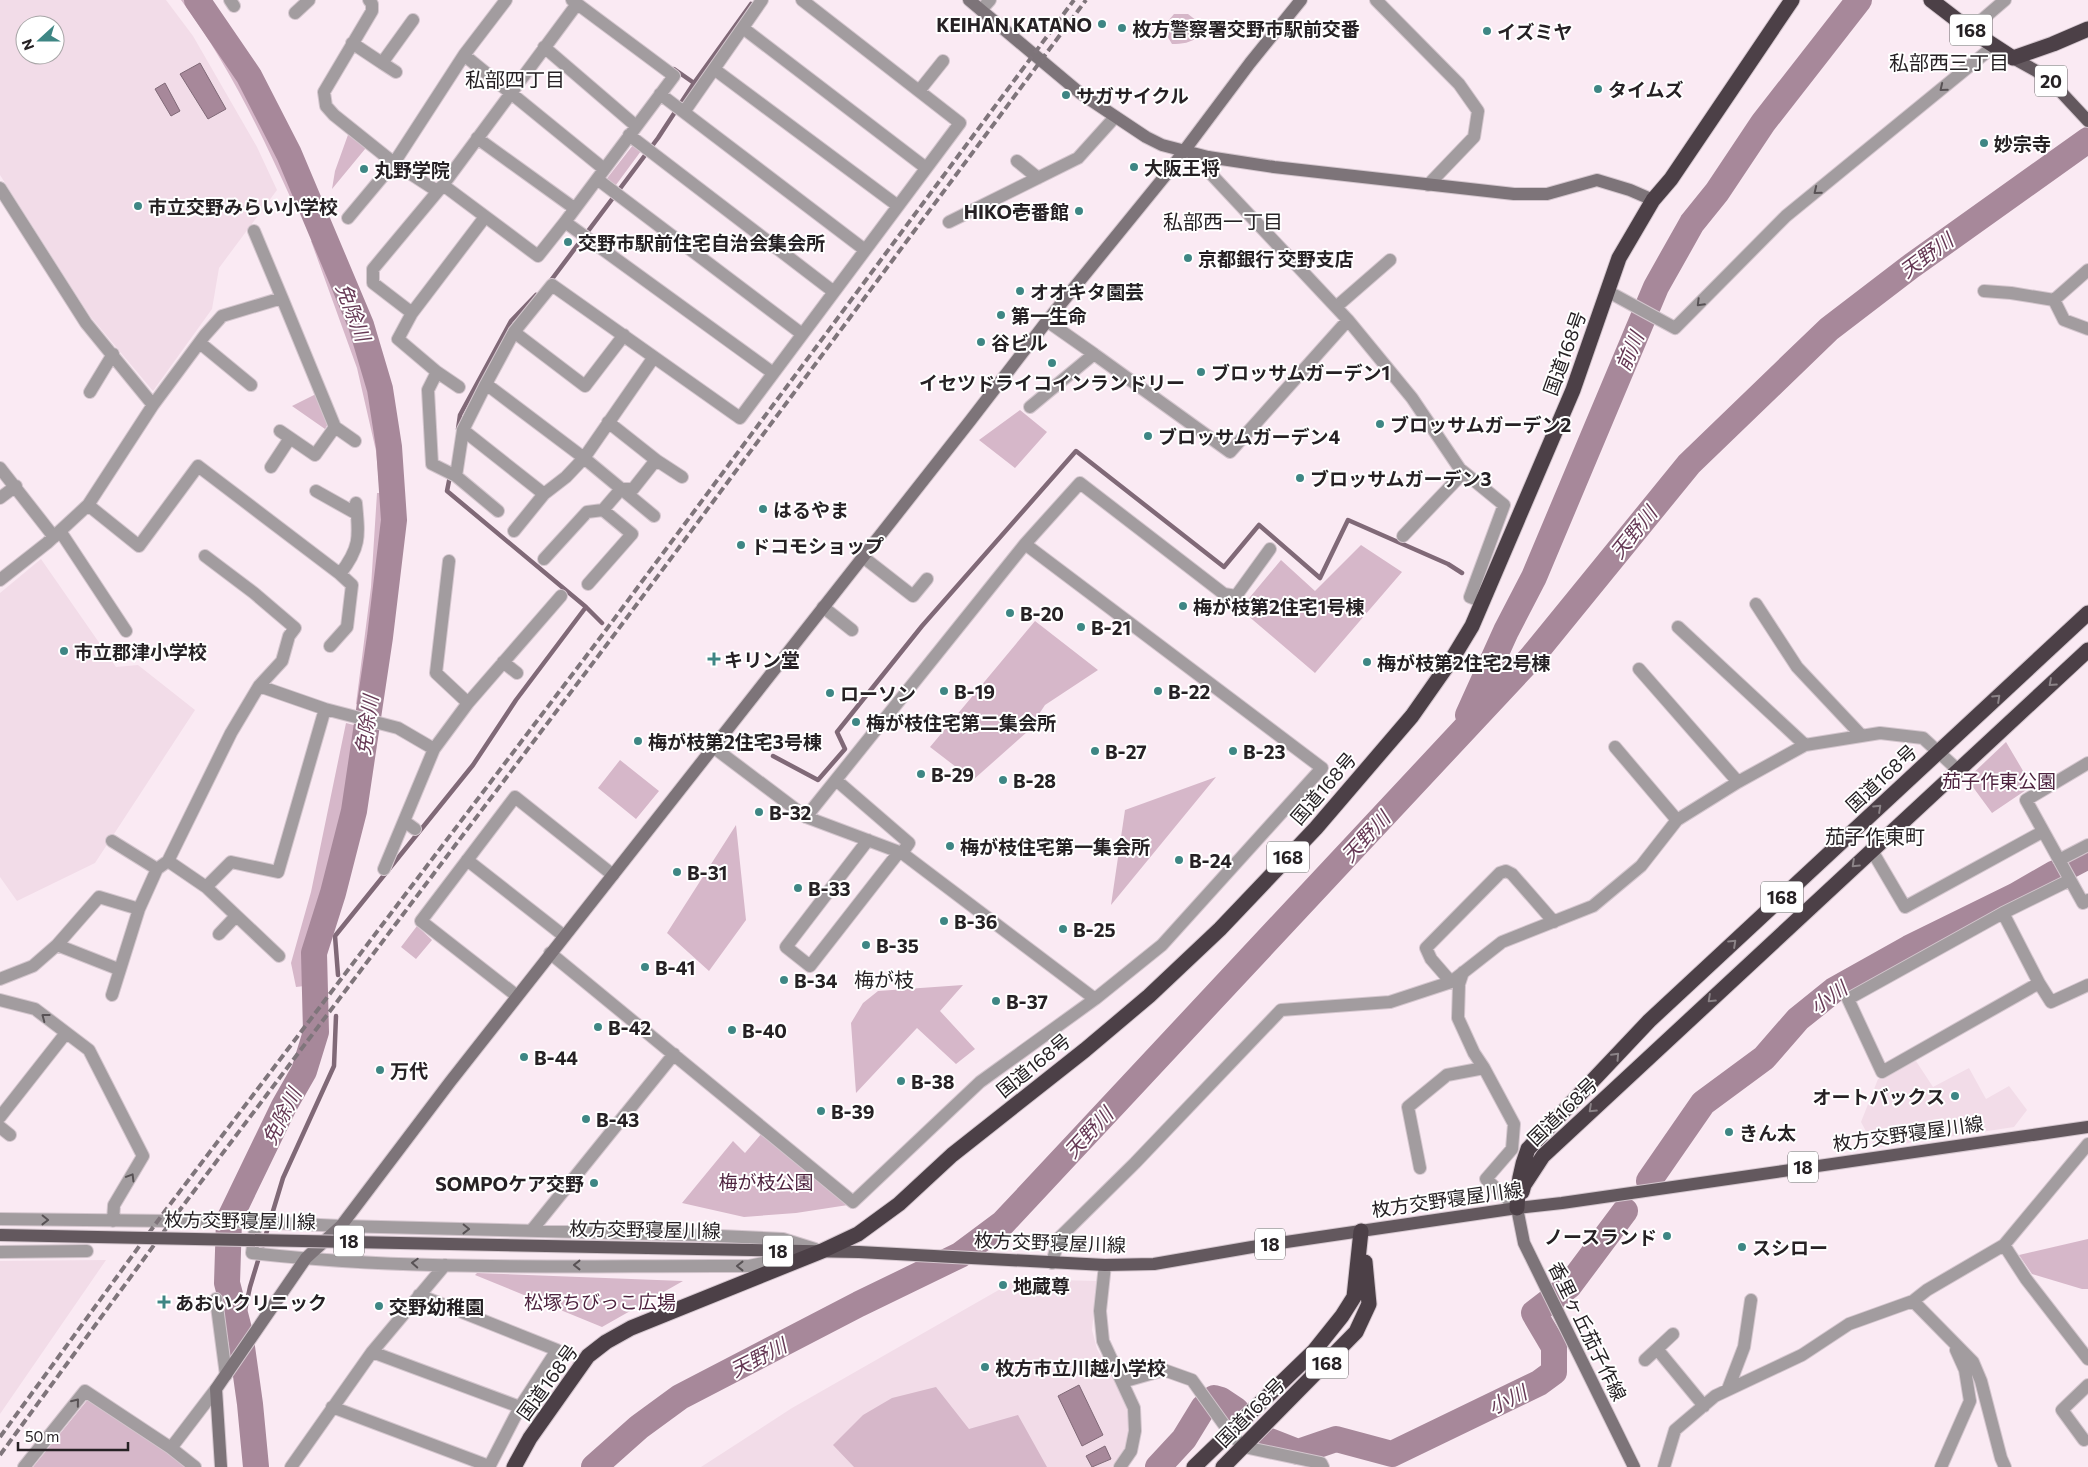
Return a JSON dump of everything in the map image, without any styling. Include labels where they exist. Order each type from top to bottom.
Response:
[{"type":"highway","name":"国道168号","points":[[514,1467],[530,1438],[588,1356],[606,1342],[649,1320],[822,1251],[858,1234],[899,1204],[952,1155],[1085,1050],[1149,996],[1220,929],[1316,828],[1412,716],[1452,659],[1472,626],[1572,390],[1620,258],[1653,200],[1671,179],[1792,0]]},
{"type":"highway","name":"168","points":[[1931,0],[1970,30],[2013,58],[2088,29]]},
{"type":"highway","name":"国道168号","points":[[1517,1208],[1518,1183],[1528,1149],[1649,1021],[2088,613]]},
{"type":"highway","name":"国道168号","points":[[1517,1208],[1524,1185],[1543,1156],[1871,849],[2085,656]]},
{"type":"highway","name":"国道168号","points":[[1194,1467],[1314,1351],[1342,1316],[1354,1297],[1362,1231]]},
{"type":"highway","name":"国道168号","points":[[1223,1467],[1356,1332],[1370,1304],[1362,1231]]},
{"type":"main road","name":"20","points":[[2013,58],[2047,77],[2085,118]]},
{"type":"main road","name":"枚方交野寝屋川線","points":[[0,1235],[822,1251],[1052,1263],[1154,1264],[1517,1208],[2088,1127]]},
{"type":"street","points":[[295,13],[309,0]]},
{"type":"street","points":[[369,0],[372,4],[372,11],[324,92],[326,106],[340,120],[394,163],[440,188],[538,256],[566,222],[574,208],[674,76],[583,4],[544,48],[440,188],[373,269],[374,283],[412,313]]},
{"type":"street","points":[[348,218],[394,163],[464,55],[506,0]]},
{"type":"street","points":[[683,112],[762,0]]},
{"type":"street","points":[[456,475],[463,430],[486,384],[514,332],[552,284],[740,418],[960,123],[802,0]]},
{"type":"street","points":[[969,0],[1080,93],[1146,137],[1183,152],[1274,167],[1514,194],[1547,194],[1597,180],[1630,190],[1653,200]]},
{"type":"street","points":[[982,10],[990,0]]},
{"type":"street","points":[[171,1448],[216,1389],[306,1258],[341,1226],[400,1146],[550,953],[714,747],[1046,321],[1169,171],[1250,63],[1301,0]]},
{"type":"street","points":[[1376,0],[1459,84],[1478,111],[1474,137],[1428,185]]},
{"type":"street","points":[[1970,30],[2005,0]]},
{"type":"street","points":[[382,62],[413,20]]},
{"type":"street","points":[[743,28],[926,168]]},
{"type":"street","points":[[352,43],[396,72]]},
{"type":"street","points":[[1607,291],[1675,328],[1786,216],[1994,46]]},
{"type":"street","points":[[544,48],[633,131],[649,150],[834,292]]},
{"type":"street","points":[[464,55],[510,93],[600,174],[612,191],[802,334]]},
{"type":"street","points":[[919,91],[943,61]]},
{"type":"street","points":[[714,69],[898,206]]},
{"type":"street","points":[[660,94],[866,250]]},
{"type":"street","points":[[950,222],[1078,158],[1115,117]]},
{"type":"street","points":[[477,138],[574,208]]},
{"type":"street","points":[[1208,157],[1211,174],[1348,320],[1412,398],[1460,469],[1483,481],[1504,505],[1470,597],[1482,602]]},
{"type":"street","points":[[1017,161],[1038,178]]},
{"type":"street","points":[[0,188],[86,323],[153,405]]},
{"type":"street","points":[[459,387],[437,372],[398,338],[412,313],[484,218]]},
{"type":"street","points":[[566,222],[774,373]]},
{"type":"street","points":[[254,231],[282,298],[298,352],[335,427],[355,441]]},
{"type":"street","points":[[1336,307],[1390,260]]},
{"type":"street","points":[[2054,300],[2088,270]]},
{"type":"street","points":[[1984,291],[2054,300]]},
{"type":"street","points":[[0,580],[57,534],[88,505],[153,405],[222,316],[282,298]]},
{"type":"street","points":[[2054,300],[2064,320],[2088,329]]},
{"type":"street","points":[[1046,321],[1230,452],[1348,320]]},
{"type":"street","points":[[514,332],[585,386],[624,336]]},
{"type":"street","points":[[200,343],[251,385]]},
{"type":"street","points":[[90,392],[113,354]]},
{"type":"street","points":[[1030,407],[1094,354]]},
{"type":"street","points":[[514,531],[544,494],[566,477],[584,458],[654,357]]},
{"type":"street","points":[[437,372],[428,390],[432,464],[456,475],[498,511]]},
{"type":"street","points":[[486,384],[584,458],[654,516]]},
{"type":"street","points":[[608,422],[656,460],[682,477]]},
{"type":"street","points":[[271,467],[285,434],[315,455],[335,427]]},
{"type":"street","points":[[463,430],[544,494]]},
{"type":"street","points":[[544,559],[587,512],[603,510],[622,489],[634,489],[656,460]]},
{"type":"street","points":[[88,505],[143,550],[176,507],[198,466],[290,530],[352,585],[347,627],[332,637]]},
{"type":"street","points":[[0,468],[107,591],[126,631]]},
{"type":"street","points":[[1403,536],[1464,472]]},
{"type":"street","points":[[806,817],[1025,544],[1080,483],[1224,594],[1236,596],[1270,548]]},
{"type":"street","points":[[0,498],[16,486]]},
{"type":"street","points":[[316,491],[357,509],[358,540],[353,557],[340,574]]},
{"type":"street","points":[[588,584],[632,534],[603,510]]},
{"type":"street","points":[[550,953],[853,1202],[980,1082],[1095,999],[1162,945],[1322,768],[1025,544]]},
{"type":"street","points":[[112,995],[118,969],[139,909],[157,869],[168,861],[231,733],[259,686],[282,661],[289,636],[298,625],[256,590],[205,556]]},
{"type":"street","points":[[863,557],[913,596],[928,579]]},
{"type":"street","points":[[449,561],[436,673],[468,703]]},
{"type":"street","points":[[384,869],[434,749],[468,703],[560,596]]},
{"type":"street","points":[[1756,604],[1797,667],[1860,735]]},
{"type":"street","points":[[823,607],[852,630]]},
{"type":"street","points":[[1678,628],[1805,745]]},
{"type":"street","points":[[503,662],[517,673]]},
{"type":"street","points":[[1639,669],[1738,782]]},
{"type":"street","points":[[259,686],[325,709],[398,728],[434,749]]},
{"type":"street","points":[[206,888],[231,862],[278,872],[325,709]]},
{"type":"street","points":[[1052,1263],[1059,1238],[1135,1163],[1281,1010],[1390,1002],[1451,982],[1502,942],[1593,906],[1641,866],[1677,820],[1738,782],[1805,745],[1880,733],[1923,738],[1958,770]]},
{"type":"street","points":[[714,747],[806,817],[900,852],[1095,999]]},
{"type":"street","points":[[1615,747],[1677,820]]},
{"type":"street","points":[[2088,763],[2026,800],[2083,903],[2088,900]]},
{"type":"street","points":[[836,780],[909,842],[810,966],[786,947],[868,840]]},
{"type":"street","points":[[517,996],[421,921],[515,797],[613,874]]},
{"type":"street","points":[[404,821],[415,829]]},
{"type":"street","points":[[1871,849],[1905,907],[2042,832]]},
{"type":"street","points":[[112,841],[157,869]]},
{"type":"street","points":[[2059,860],[2088,844]]},
{"type":"street","points":[[467,860],[564,936]]},
{"type":"street","points":[[168,861],[206,888],[280,956]]},
{"type":"street","points":[[1451,982],[1431,959],[1426,948],[1500,873],[1506,871],[1512,874],[1554,922]]},
{"type":"street","points":[[2039,984],[1882,1072],[1848,999],[2003,913],[2070,880]]},
{"type":"street","points":[[0,979],[34,966],[57,945],[98,897],[139,909]]},
{"type":"street","points":[[2003,913],[2039,984],[2051,1002],[2088,985]]},
{"type":"street","points":[[219,934],[236,916]]},
{"type":"street","points":[[57,945],[118,969]]},
{"type":"street","points":[[1464,972],[1459,984],[1458,1018],[1474,1053],[1528,1149]]},
{"type":"street","points":[[0,1000],[35,1009],[89,1050],[143,1156],[114,1205],[113,1221]]},
{"type":"street","points":[[0,1117],[66,1033]]},
{"type":"street","points":[[532,1230],[674,1054]]},
{"type":"street","points":[[1420,1168],[1408,1107],[1447,1075],[1484,1068]]},
{"type":"street","points":[[1514,1124],[1512,1149],[1486,1179],[1517,1208]]},
{"type":"street","points":[[1664,1467],[1675,1430],[1715,1396],[1802,1355],[1849,1324],[1912,1301],[1927,1290],[2004,1245],[2088,1144]]},
{"type":"street","name":"香里ヶ丘茄子作線","points":[[1517,1208],[1524,1242],[1634,1467]]},
{"type":"street","points":[[0,1219],[258,1222],[783,1239],[822,1251]]},
{"type":"street","points":[[258,1222],[252,1253],[306,1258],[444,1265],[749,1266],[822,1251]]},
{"type":"street","points":[[2004,1245],[2026,1279],[2083,1347],[2088,1359]]},
{"type":"street","points":[[0,1252],[88,1251]]},
{"type":"street","points":[[290,1467],[372,1352],[444,1265]]},
{"type":"street","points":[[1105,1265],[1100,1311],[1103,1341],[1134,1408],[1135,1431],[1131,1451],[1120,1467]]},
{"type":"street","points":[[332,1407],[489,1467],[520,1407],[557,1350],[419,1295]]},
{"type":"street","points":[[216,1299],[228,1371]]},
{"type":"street","points":[[1728,1389],[1744,1347],[1751,1300]]},
{"type":"street","points":[[1912,1301],[1973,1362],[1981,1381],[2005,1467]]},
{"type":"street","points":[[1645,1360],[1673,1334]]},
{"type":"street","points":[[1941,1467],[1970,1401],[1965,1370],[1953,1343]]},
{"type":"street","points":[[1657,1348],[1704,1406]]},
{"type":"street","points":[[372,1352],[520,1407]]},
{"type":"street","points":[[1122,1382],[1164,1370],[1192,1380],[1230,1433],[1244,1447],[1321,1463],[1323,1467]]},
{"type":"street","points":[[2084,1440],[2062,1410],[2088,1385]]},
{"type":"street","points":[[216,1389],[221,1467]]},
{"type":"street","points":[[24,1467],[85,1391],[171,1448],[195,1467]]},
{"type":"shaded area","points":[[0,0],[166,0],[193,36],[257,147],[277,190],[219,268],[212,309],[153,391],[90,316],[0,175]]},
{"type":"shaded area","points":[[200,63],[226,109],[208,119],[180,74]]},
{"type":"shaded area","points":[[165,83],[180,111],[171,116],[155,89]]},
{"type":"shaded area","points":[[41,559],[116,667],[138,665],[195,710],[95,863],[17,901],[0,877],[0,593]]},
{"type":"shaded area","points":[[1916,1061],[1933,1087],[1969,1068],[1986,1099],[2009,1086],[2027,1110],[2014,1127],[1875,1148],[1861,1122],[1878,1079]]},
{"type":"shaded area","points":[[106,1260],[0,1414],[0,1261]]},
{"type":"shaded area","name":"枚方市立川越小学校","points":[[1018,1279],[1097,1281],[1092,1330],[1097,1349],[1131,1409],[1129,1449],[1116,1467],[701,1467],[792,1408]]},
{"type":"shaded area","points":[[1079,1385],[1103,1435],[1082,1446],[1058,1396]]},
{"type":"shaded area","points":[[1105,1446],[1111,1459],[1092,1467],[1086,1456]]},
{"type":"green space","points":[[181,0],[194,0],[247,79],[283,149],[303,197],[292,201],[242,97],[213,47]]},
{"type":"green space","points":[[1174,14],[1188,14],[1197,21],[1199,36],[1186,43],[1172,44],[1166,34],[1168,21]]},
{"type":"green space","points":[[349,132],[370,143],[332,189],[335,171]]},
{"type":"green space","points":[[633,145],[641,151],[613,189],[605,181]]},
{"type":"green space","points":[[322,237],[356,324],[378,388],[389,482],[379,483],[376,451],[357,368],[311,241]]},
{"type":"green space","points":[[316,394],[328,424],[325,429],[292,406]]},
{"type":"green space","points":[[1020,410],[1047,432],[1015,468],[979,440]]},
{"type":"green space","points":[[377,493],[388,493],[387,547],[379,628],[367,708],[356,704],[371,587]]},
{"type":"green space","points":[[1361,545],[1402,572],[1315,673],[1240,609],[1281,560],[1315,591]]},
{"type":"green space","points":[[1035,621],[1098,670],[1045,705],[1027,732],[973,780],[930,747]]},
{"type":"green space","points":[[346,723],[365,728],[352,808],[312,952],[313,985],[296,987],[291,963],[311,892]]},
{"type":"green space","name":"茄子作東公園","points":[[2006,742],[2032,786],[1992,813],[1967,779]]},
{"type":"green space","points":[[620,760],[659,791],[636,819],[598,788]]},
{"type":"green space","points":[[1216,777],[1111,905],[1125,810]]},
{"type":"green space","points":[[736,825],[746,920],[709,971],[667,933]]},
{"type":"green space","points":[[417,926],[432,940],[416,959],[401,947]]},
{"type":"green space","points":[[963,985],[940,1011],[975,1049],[956,1064],[917,1028],[856,1093],[851,1023],[863,1003],[878,991]]},
{"type":"green space","name":"梅が枝公園","points":[[762,1133],[848,1205],[796,1213],[744,1217],[682,1203],[733,1141],[745,1153]]},
{"type":"green space","points":[[2088,1239],[2088,1289],[2082,1289],[2032,1274],[2019,1255]]},
{"type":"green space","name":"松塚ちびっこ広場","points":[[477,1273],[683,1281],[602,1327],[475,1275]]},
{"type":"green space","points":[[936,1387],[969,1429],[1018,1415],[1047,1467],[854,1467],[833,1445],[863,1415],[892,1398]]},
{"type":"green space","points":[[89,1398],[187,1467],[33,1467]]},
{"type":"waterway","name":"免除川","points":[[197,0],[249,76],[289,154],[361,325],[380,389],[389,447],[394,520],[380,637],[354,811],[333,893],[314,953],[316,1032],[304,1071],[284,1106],[229,1220],[227,1283],[240,1333],[250,1404],[256,1467]]},
{"type":"waterway","name":"前川","points":[[1468,715],[1506,631],[1534,577],[1656,287],[1692,223],[1717,192],[1763,123],[1859,0]]},
{"type":"waterway","points":[[549,283],[658,138],[694,83],[751,4]]},
{"type":"waterway","points":[[674,69],[694,83]]},
{"type":"waterway","name":"天野川","points":[[594,1467],[639,1427],[680,1397],[859,1304],[960,1255],[1003,1223],[1531,658],[1689,464],[1829,329],[1910,267],[2088,140]]},
{"type":"waterway","points":[[458,429],[460,415],[511,321],[536,295]]},
{"type":"waterway","points":[[773,756],[818,780],[845,749],[837,732],[922,626],[1076,451],[1224,567],[1259,525],[1320,578],[1348,520],[1448,564],[1462,573]]},
{"type":"waterway","points":[[450,476],[447,491],[586,607],[602,623]]},
{"type":"waterway","points":[[338,975],[335,936],[473,765],[516,700],[586,607]]},
{"type":"waterway","name":"小川","points":[[2071,865],[2088,856]]},
{"type":"waterway","name":"小川","points":[[1649,1181],[1703,1103],[1764,1058],[1798,1019],[1834,990],[1909,948],[2015,896],[2055,873]]},
{"type":"waterway","points":[[240,1333],[250,1287],[283,1178],[334,1066],[336,1016]]},
{"type":"waterway","name":"小川","points":[[1270,1441],[1298,1452],[1336,1439],[1392,1454],[1539,1383],[1554,1372],[1554,1347],[1534,1313],[1569,1286],[1625,1211]]},
{"type":"waterway","name":"小川","points":[[1214,1398],[1221,1400],[1236,1410]]},
{"type":"waterway","name":"小川","points":[[1158,1467],[1184,1439],[1203,1408]]},
{"type":"railway","points":[[0,1437],[165,1211],[603,634],[1074,0]]},
{"type":"railway","points":[[0,1455],[179,1211],[611,639],[1086,0]]},
{"type":"place","name":"KEIHAN KATANO","points":[[1102,24]]},
{"type":"place","name":"枚方警察署交野市駅前交番","points":[[1122,28]]},
{"type":"place","name":"イズミヤ","points":[[1487,31]]},
{"type":"place","name":"タイムズ","points":[[1598,89]]},
{"type":"place","name":"サガサイクル","points":[[1066,95]]},
{"type":"place","name":"妙宗寺","points":[[1984,143]]},
{"type":"place","name":"大阪王将","points":[[1134,167]]},
{"type":"place","name":"丸野学院","points":[[364,169]]},
{"type":"place","name":"市立交野みらい小学校","points":[[138,206]]},
{"type":"place","name":"HIKO壱番館","points":[[1079,211]]},
{"type":"place","name":"交野市駅前住宅自治会集会所","points":[[568,242]]},
{"type":"place","name":"京都銀行 交野支店","points":[[1188,258]]},
{"type":"place","name":"オオキタ園芸","points":[[1020,291]]},
{"type":"place","name":"第一生命","points":[[1001,315]]},
{"type":"place","name":"谷ビル","points":[[981,342]]},
{"type":"place","name":"イセツドライコインランドリー","points":[[1052,363]]},
{"type":"place","name":"ブロッサムガーデン1","points":[[1201,372]]},
{"type":"place","name":"ブロッサムガーデン2","points":[[1380,424]]},
{"type":"place","name":"ブロッサムガーデン4","points":[[1148,436]]},
{"type":"place","name":"ブロッサムガーデン3","points":[[1300,478]]},
{"type":"place","name":"はるやま","points":[[763,509]]},
{"type":"place","name":"ドコモショップ","points":[[741,545]]},
{"type":"place","name":"梅が枝第2住宅1号棟","points":[[1183,606]]},
{"type":"place","name":"B-20","points":[[1010,613]]},
{"type":"place","name":"B-21","points":[[1081,627]]},
{"type":"place","name":"市立郡津小学校","points":[[64,651]]},
{"type":"place","name":"キリン堂","points":[[714,659]]},
{"type":"place","name":"梅が枝第2住宅2号棟","points":[[1367,662]]},
{"type":"place","name":"B-19","points":[[944,691]]},
{"type":"place","name":"B-22","points":[[1158,691]]},
{"type":"place","name":"ローソン","points":[[830,693]]},
{"type":"place","name":"梅が枝住宅第二集会所","points":[[856,722]]},
{"type":"place","name":"梅が枝第2住宅3号棟","points":[[638,741]]},
{"type":"place","name":"B-27","points":[[1095,751]]},
{"type":"place","name":"B-23","points":[[1233,751]]},
{"type":"place","name":"B-29","points":[[921,774]]},
{"type":"place","name":"B-28","points":[[1003,780]]},
{"type":"place","name":"B-32","points":[[759,812]]},
{"type":"place","name":"梅が枝住宅第一集会所","points":[[950,846]]},
{"type":"place","name":"B-24","points":[[1179,860]]},
{"type":"place","name":"B-31","points":[[677,872]]},
{"type":"place","name":"B-33","points":[[798,888]]},
{"type":"place","name":"B-36","points":[[944,921]]},
{"type":"place","name":"B-25","points":[[1063,929]]},
{"type":"place","name":"B-35","points":[[866,945]]},
{"type":"place","name":"B-41","points":[[645,967]]},
{"type":"place","name":"B-34","points":[[784,980]]},
{"type":"place","name":"B-37","points":[[996,1001]]},
{"type":"place","name":"B-42","points":[[598,1027]]},
{"type":"place","name":"B-40","points":[[732,1030]]},
{"type":"place","name":"B-44","points":[[524,1057]]},
{"type":"place","name":"万代","points":[[380,1070]]},
{"type":"place","name":"B-38","points":[[901,1081]]},
{"type":"place","name":"オートバックス","points":[[1955,1096]]},
{"type":"place","name":"B-39","points":[[821,1111]]},
{"type":"place","name":"B-43","points":[[586,1119]]},
{"type":"place","name":"きん太","points":[[1729,1132]]},
{"type":"place","name":"SOMPOケア交野","points":[[594,1183]]},
{"type":"place","name":"ノースランド","points":[[1667,1236]]},
{"type":"place","name":"スシロー","points":[[1742,1247]]},
{"type":"place","name":"地蔵尊","points":[[1003,1285]]},
{"type":"place","name":"あおいクリニック","points":[[164,1302]]},
{"type":"place","name":"交野幼稚園","points":[[379,1306]]},
{"type":"place","name":"枚方市立川越小学校","points":[[985,1367]]},
{"type":"district","name":"私部西三丁目","points":[[1949,62]]},
{"type":"district","name":"私部四丁目","points":[[515,79]]},
{"type":"district","name":"私部西一丁目","points":[[1223,221]]},
{"type":"district","name":"茄子作東町","points":[[1875,836]]},
{"type":"district","name":"梅が枝","points":[[884,979]]}]
